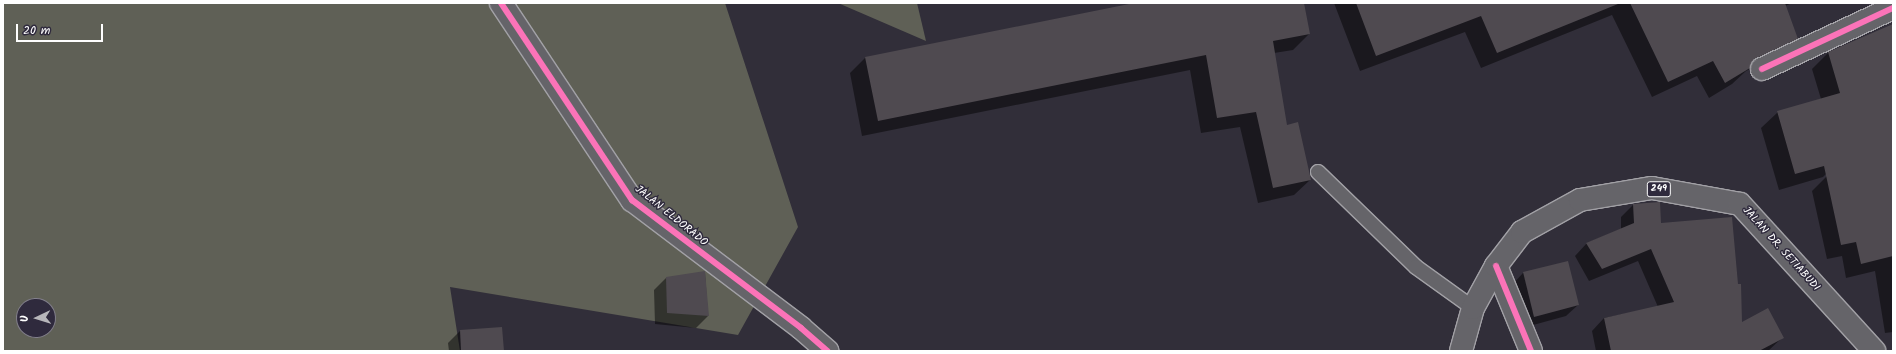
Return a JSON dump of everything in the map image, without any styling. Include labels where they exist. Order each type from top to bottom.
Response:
[{"type":"street","name":"JALAN ELDORADO","points":[[501,3],[632,200],[801,328],[827,351]]},
{"type":"street","points":[[1762,69],[1893,8]]},
{"type":"street","name":"JALAN DR. SETIABUDI","points":[[1461,351],[1473,308],[1496,266],[1522,232],[1580,200],[1652,188],[1740,204],[1874,351]]},
{"type":"street","points":[[1496,266],[1532,351]]},
{"type":"lane","points":[[1318,172],[1416,267],[1473,308]]},
{"type":"shaded area","points":[[3,3],[725,3],[798,227],[738,335],[450,287],[460,351],[3,351]]},
{"type":"shaded area","points":[[838,3],[917,3],[926,41]]},
{"type":"building","points":[[1134,3],[1304,3],[1310,34],[1273,41],[1287,125],[1298,122],[1311,180],[1273,188],[1256,112],[1217,118],[1206,55],[878,121],[865,57]]},
{"type":"building","points":[[1356,3],[1618,4],[1497,53],[1481,16],[1376,56]]},
{"type":"building","points":[[1630,3],[1785,3],[1798,39],[1757,58],[1750,68],[1725,83],[1713,61],[1668,82]]},
{"type":"building","points":[[1893,24],[1893,256],[1861,264],[1856,242],[1841,245],[1824,166],[1795,174],[1777,111],[1840,93],[1828,52]]},
{"type":"building","points":[[1660,202],[1661,223],[1732,217],[1738,284],[1741,284],[1742,322],[1768,308],[1784,338],[1759,351],[1611,351],[1604,318],[1674,302],[1651,249],[1602,269],[1586,243],[1634,223],[1633,204]]},
{"type":"building","points":[[1568,261],[1579,305],[1534,317],[1523,272]]},
{"type":"building","points":[[705,271],[709,316],[667,313],[666,277]]},
{"type":"building","points":[[502,327],[504,351],[461,351],[460,330]]},
{"type":"cycle path","points":[[501,3],[632,200],[801,328],[827,351]]},
{"type":"cycle path","points":[[1762,69],[1893,8]]},
{"type":"cycle path","points":[[1496,266],[1531,351]]}]
